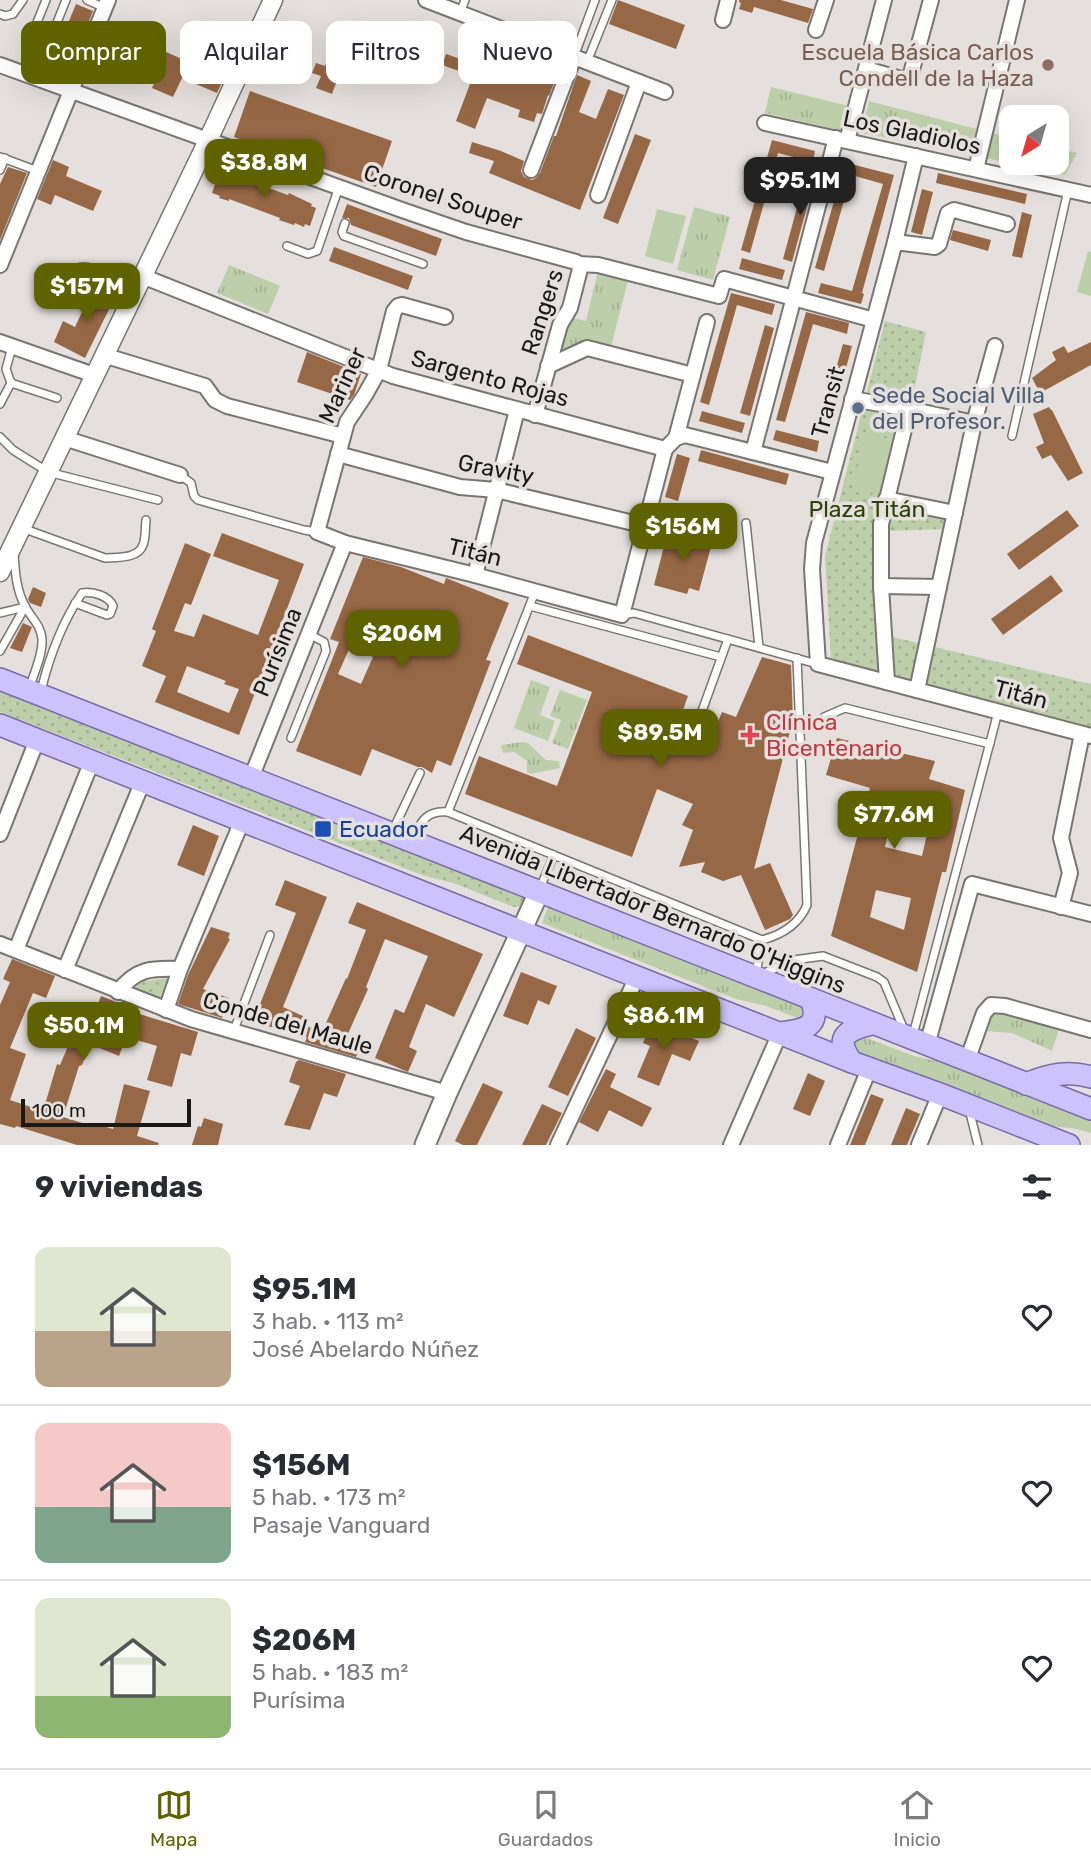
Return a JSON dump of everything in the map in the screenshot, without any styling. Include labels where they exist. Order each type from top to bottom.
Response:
[{"type":"main road","name":"Avenida Libertador Bernardo O'Higgins","points":[[0,679],[1091,1109]]},
{"type":"main road","points":[[0,725],[1069,1145]]},
{"type":"main road","points":[[425,1145],[539,892]]},
{"type":"main road","points":[[780,1033],[804,1029],[811,1023],[814,1013],[811,999]]},
{"type":"main road","points":[[861,1065],[844,1050],[843,1040],[845,1035],[854,1029],[872,1024]]},
{"type":"main road","points":[[1026,1084],[1054,1074],[1091,1077]]},
{"type":"street","points":[[0,572],[274,0]]},
{"type":"street","points":[[426,0],[462,6],[580,59],[665,92]]},
{"type":"street","points":[[723,20],[728,0]]},
{"type":"street","points":[[816,30],[826,0]]},
{"type":"street","points":[[753,452],[793,298],[841,139],[866,69],[884,0]]},
{"type":"street","points":[[866,69],[901,79],[910,77],[931,0]]},
{"type":"street","points":[[976,169],[1017,0]]},
{"type":"street","points":[[0,265],[106,4]]},
{"type":"street","points":[[531,170],[580,59]]},
{"type":"street","name":"Coronel Souper","points":[[0,65],[339,187],[355,196],[466,232],[579,264],[598,265],[719,296],[724,279],[793,298]]},
{"type":"street","points":[[598,195],[639,82]]},
{"type":"street","name":"Los Gladiolos","points":[[765,122],[1091,195]]},
{"type":"street","name":"Transit","points":[[818,664],[812,560],[814,543],[916,156]]},
{"type":"street","points":[[895,242],[935,247],[939,244],[948,212],[954,210],[1007,224]]},
{"type":"street","name":"Rangers","points":[[535,415],[560,325],[570,308],[579,264]]},
{"type":"street","name":"Sargento Rojas","points":[[138,284],[393,376],[535,415],[671,444],[685,435],[832,472]]},
{"type":"street","points":[[793,298],[874,320]]},
{"type":"street","name":"Mariner","points":[[317,532],[347,422],[379,370],[394,311],[398,306],[406,306],[445,317]]},
{"type":"street","points":[[622,615],[707,322]]},
{"type":"street","points":[[6,344],[94,375]]},
{"type":"street","points":[[917,690],[974,423],[995,345]]},
{"type":"street","points":[[548,366],[587,348],[693,375]]},
{"type":"street","points":[[103,355],[205,386],[215,400],[227,406],[343,436]]},
{"type":"street","points":[[852,399],[974,423]]},
{"type":"street","points":[[887,682],[881,586],[881,524],[909,409]]},
{"type":"street","points":[[475,575],[517,410]]},
{"type":"street","points":[[64,438],[180,475]]},
{"type":"street","name":"Gravity","points":[[338,454],[460,487],[496,490],[646,526]]},
{"type":"street","points":[[886,499],[955,513]]},
{"type":"street","name":"Titán","points":[[317,532],[345,543],[622,615]]},
{"type":"street","name":"Purísima","points":[[251,778],[345,543]]},
{"type":"street","points":[[881,586],[939,587]]},
{"type":"street","name":"Titán","points":[[818,664],[1086,735]]},
{"type":"street","points":[[1061,906],[1070,873],[1061,838],[1086,735]]},
{"type":"street","points":[[0,834],[37,740]]},
{"type":"street","points":[[16,950],[92,761]]},
{"type":"street","points":[[65,970],[143,781]]},
{"type":"street","points":[[166,1010],[180,969],[242,821]]},
{"type":"street","points":[[915,1040],[972,884],[1091,914]]},
{"type":"street","name":"Conde del Maule","points":[[0,944],[166,1010],[447,1093]]},
{"type":"street","name":"Conde del Maule","points":[[118,992],[139,973],[180,969]]},
{"type":"street","points":[[558,1145],[637,977]]},
{"type":"street","points":[[967,1060],[984,1013],[991,1005],[1004,1006],[1091,1030]]},
{"type":"street","points":[[731,1145],[780,1033]]},
{"type":"street","points":[[838,1145],[861,1065]]},
{"type":"street","points":[[919,1145],[940,1094]]},
{"type":"lane","points":[[0,14],[13,14],[23,0]]},
{"type":"lane","points":[[46,0],[34,30],[48,37],[52,35],[65,0]]},
{"type":"lane","points":[[87,0],[106,4]]},
{"type":"lane","points":[[580,59],[594,0]]},
{"type":"lane","points":[[580,59],[612,0]]},
{"type":"lane","points":[[0,170],[3,157],[38,171]]},
{"type":"lane","points":[[287,246],[308,254],[317,251],[339,187]]},
{"type":"lane","points":[[1012,436],[1068,190]]},
{"type":"lane","points":[[345,223],[342,232],[344,236],[423,264]]},
{"type":"lane","points":[[98,271],[87,297],[81,304],[69,302],[66,297],[78,268],[83,266],[138,284]]},
{"type":"lane","points":[[0,404],[11,383],[6,369],[6,344]]},
{"type":"lane","points":[[11,383],[57,398]]},
{"type":"lane","points":[[0,437],[13,450],[48,472],[158,500]]},
{"type":"lane","points":[[180,475],[191,483],[194,496],[198,500],[317,532]]},
{"type":"lane","points":[[21,528],[105,558],[127,557],[138,552],[144,544],[146,520]]},
{"type":"lane","points":[[746,523],[759,647]]},
{"type":"lane","points":[[13,545],[19,593],[42,637],[35,693]]},
{"type":"lane","points":[[448,812],[535,591]]},
{"type":"lane","points":[[35,693],[75,603],[82,593],[88,592],[110,600],[113,606],[107,615],[75,603]]},
{"type":"lane","points":[[530,606],[721,657]]},
{"type":"lane","points":[[0,612],[25,607]]},
{"type":"lane","points":[[0,651],[25,607]]},
{"type":"lane","points":[[622,615],[635,614],[818,664]]},
{"type":"lane","points":[[291,738],[326,650],[324,642],[309,634]]},
{"type":"lane","points":[[702,711],[728,639]]},
{"type":"lane","points":[[401,838],[436,811],[448,812],[762,940],[774,937],[803,915],[807,905],[797,658]]},
{"type":"lane","points":[[824,717],[845,708],[990,744]]},
{"type":"lane","points":[[915,1040],[998,712]]},
{"type":"lane","points":[[401,838],[420,774]]},
{"type":"lane","points":[[539,892],[554,855]]},
{"type":"lane","points":[[234,1030],[270,935]]},
{"type":"lane","points":[[755,977],[762,940]]},
{"type":"lane","points":[[755,977],[794,960],[823,957],[877,977],[884,982],[915,1040]]},
{"type":"lane","points":[[968,1105],[978,1145]]},
{"type":"green space","points":[[771,87],[849,106],[843,131],[765,113]]},
{"type":"green space","points":[[869,101],[977,129],[970,154],[861,133]]},
{"type":"green space","points":[[987,132],[999,135],[999,161],[981,157]]},
{"type":"green space","points":[[1069,151],[1077,153],[1069,168]]},
{"type":"green space","points":[[694,207],[730,217],[713,280],[677,270]]},
{"type":"green space","points":[[657,209],[686,216],[673,264],[645,256]]},
{"type":"green space","points":[[1088,251],[1091,252],[1091,296],[1077,292]]},
{"type":"green space","points":[[229,265],[280,286],[268,314],[217,293]]},
{"type":"green space","points":[[598,271],[629,277],[610,350],[557,355],[568,317],[586,321]]},
{"type":"green space","name":"Plaza Titán","points":[[885,321],[926,332],[893,495],[953,508],[949,529],[885,531],[880,634],[1091,684],[1091,731],[831,658],[825,556]]},
{"type":"green space","points":[[866,433],[896,441],[883,495],[853,488]]},
{"type":"green space","points":[[531,680],[550,687],[540,715],[555,721],[548,741],[514,728]]},
{"type":"green space","points":[[0,684],[524,895],[523,906],[514,907],[456,884],[422,875],[0,712]]},
{"type":"green space","points":[[560,690],[587,700],[568,749],[552,743],[561,720],[550,716]]},
{"type":"green space","points":[[528,743],[546,760],[559,761],[560,768],[531,774],[527,772],[527,761],[514,752],[503,753],[501,745]]},
{"type":"green space","points":[[549,904],[810,1009],[800,1019],[766,1006],[736,999],[542,923]]},
{"type":"green space","points":[[168,978],[159,1001],[131,990],[144,981]]},
{"type":"green space","points":[[996,1008],[1060,1026],[1052,1051],[1012,1033],[984,1031],[990,1012]]},
{"type":"green space","points":[[864,1037],[914,1056],[941,1062],[1091,1121],[1091,1133],[1040,1124],[857,1052],[854,1045],[857,1038]]},
{"type":"building","points":[[618,0],[685,25],[676,49],[609,24]]},
{"type":"building","points":[[739,0],[781,0],[813,9],[808,23],[754,7],[752,13],[739,9]]},
{"type":"building","points":[[76,4],[93,11],[89,21],[69,21]]},
{"type":"building","points":[[166,52],[180,58],[180,82],[173,97],[152,88],[154,84],[166,84]]},
{"type":"building","points":[[446,54],[458,58],[458,71],[444,66]]},
{"type":"building","points":[[316,63],[325,66],[326,64],[326,84],[336,84],[332,94],[316,88],[321,76],[312,73]]},
{"type":"building","points":[[577,75],[591,81],[579,112],[596,119],[608,89],[624,95],[580,210],[489,173],[494,161],[469,153],[472,142],[501,151],[524,161],[521,171],[524,177],[532,180],[540,173],[574,84],[577,84]]},
{"type":"building","points":[[196,84],[221,84],[217,93]]},
{"type":"building","points":[[470,84],[553,84],[542,114],[537,113],[534,122],[518,117],[520,110],[487,98],[475,129],[456,121]]},
{"type":"building","points":[[250,91],[392,141],[376,187],[234,137]]},
{"type":"building","points":[[635,134],[651,140],[618,224],[603,218]]},
{"type":"building","points":[[772,140],[815,151],[813,162],[778,153],[750,253],[741,250]]},
{"type":"building","points":[[53,160],[69,167],[66,176],[102,191],[93,211],[55,195],[51,205],[37,199]]},
{"type":"building","points":[[851,164],[894,175],[861,304],[818,293],[821,283],[852,291],[883,184],[848,174]]},
{"type":"building","points":[[8,167],[27,173],[0,240],[0,184]]},
{"type":"building","points":[[220,170],[288,195],[289,193],[312,204],[311,206],[316,208],[310,226],[294,225],[229,199],[219,198],[220,196],[212,193]]},
{"type":"building","points":[[807,171],[816,174],[792,262],[783,259]]},
{"type":"building","points":[[938,173],[1027,194],[1025,204],[936,183]]},
{"type":"building","points":[[840,180],[849,183],[824,271],[815,268]]},
{"type":"building","points":[[922,189],[933,192],[922,235],[911,232]]},
{"type":"building","points":[[347,204],[442,239],[436,256],[351,225],[349,218],[342,218]]},
{"type":"building","points":[[1022,212],[1032,215],[1022,258],[1012,256]]},
{"type":"building","points":[[953,230],[991,240],[988,251],[950,240]]},
{"type":"building","points":[[334,247],[413,276],[408,290],[329,261]]},
{"type":"building","points":[[742,258],[785,270],[782,280],[739,269]]},
{"type":"building","points":[[100,283],[117,293],[85,358],[54,342],[63,321],[75,327]]},
{"type":"building","points":[[731,293],[775,304],[772,315],[737,305],[709,405],[700,402]]},
{"type":"building","points":[[806,312],[849,323],[847,334],[813,324],[785,422],[776,420]]},
{"type":"building","points":[[765,325],[774,328],[750,416],[740,413]]},
{"type":"building","points":[[1091,342],[1091,365],[1040,393],[1032,378],[1056,360],[1052,352],[1064,346],[1068,353]]},
{"type":"building","points":[[843,344],[852,346],[828,435],[818,432]]},
{"type":"building","points":[[307,352],[361,374],[350,400],[297,382]]},
{"type":"building","points":[[1049,407],[1083,473],[1068,481],[1051,455],[1042,459],[1036,447],[1044,443],[1033,414]]},
{"type":"building","points":[[702,411],[745,423],[742,433],[699,421]]},
{"type":"building","points":[[776,430],[819,441],[817,452],[773,440]]},
{"type":"building","points":[[701,450],[789,474],[786,485],[698,461]]},
{"type":"building","points":[[677,454],[690,458],[678,501],[665,497]]},
{"type":"building","points":[[1067,510],[1079,526],[1019,570],[1007,554]]},
{"type":"building","points":[[668,531],[712,543],[699,591],[689,588],[687,594],[654,585]]},
{"type":"building","points":[[222,533],[304,564],[239,735],[155,702],[166,676],[142,666],[156,631],[152,629],[185,543],[211,554],[191,605],[185,603],[174,631],[194,637],[203,614],[258,635],[279,580],[213,556]],"holes":[[[187,666],[226,681],[224,684],[239,689],[229,713],[177,692]]]},
{"type":"building","points":[[363,557],[401,567],[444,584],[446,578],[509,603],[486,660],[491,661],[451,766],[437,760],[432,773],[372,749],[361,776],[296,751],[339,642],[330,639]],"holes":[[[350,647],[373,657],[361,684],[338,674]]]},
{"type":"building","points":[[1051,575],[1063,591],[1003,635],[991,619]]},
{"type":"building","points":[[33,587],[46,593],[41,607],[30,603],[28,599]]},
{"type":"building","points":[[23,623],[32,627],[22,652],[10,648]]},
{"type":"building","points":[[528,635],[688,696],[679,721],[713,733],[722,712],[736,717],[762,657],[791,665],[793,720],[754,869],[770,863],[793,915],[790,919],[765,930],[741,875],[723,881],[701,872],[705,862],[679,867],[693,830],[682,825],[693,804],[657,789],[632,857],[465,794],[479,756],[557,786],[592,692],[517,664]]},
{"type":"building","points":[[837,738],[935,761],[929,779],[965,790],[946,872],[942,872],[917,972],[831,936],[870,788],[826,775]],"holes":[[[896,799],[939,810],[935,827],[929,825],[922,856],[885,847]],[[876,890],[911,898],[904,930],[870,917]]]},
{"type":"building","points":[[193,825],[219,836],[204,876],[177,865]]},
{"type":"building","points":[[285,880],[327,897],[283,1007],[305,1017],[302,1024],[322,1032],[366,930],[348,923],[357,902],[483,954],[454,1017],[426,1004],[409,1047],[417,1051],[408,1072],[375,1058],[395,1009],[404,1013],[428,956],[385,939],[366,987],[368,989],[347,1036],[363,1042],[356,1057],[305,1042],[307,1037],[253,1022],[296,913],[275,905]]},
{"type":"building","points":[[211,927],[230,933],[230,939],[203,989],[229,998],[222,1018],[178,1004],[188,975]]},
{"type":"building","points":[[12,959],[55,976],[46,998],[33,993],[10,1048],[26,1054],[10,1100],[43,1111],[57,1064],[60,1065],[72,1037],[66,1034],[76,1010],[93,1017],[101,996],[137,1010],[136,1013],[198,1032],[191,1056],[181,1053],[172,1087],[147,1080],[157,1046],[126,1037],[119,1056],[90,1044],[82,1065],[79,1066],[63,1117],[113,1129],[124,1084],[150,1091],[137,1136],[159,1143],[158,1145],[77,1145],[16,1126],[15,1128],[0,1124],[0,1005],[10,982],[3,979]]},
{"type":"building","points":[[521,972],[557,986],[549,1005],[538,1000],[528,1025],[503,1016]]},
{"type":"building","points":[[652,1022],[699,1041],[690,1061],[672,1054],[659,1086],[637,1077],[650,1046],[643,1043]]},
{"type":"building","points":[[576,1028],[596,1038],[568,1096],[548,1087]]},
{"type":"building","points":[[299,1060],[346,1074],[337,1097],[324,1093],[310,1130],[284,1125],[300,1086],[289,1082]]},
{"type":"building","points":[[606,1069],[616,1074],[610,1087],[652,1108],[642,1127],[609,1110],[598,1132],[579,1122]]},
{"type":"building","points":[[808,1073],[825,1081],[810,1116],[793,1109]]},
{"type":"building","points":[[483,1083],[503,1092],[477,1145],[463,1145],[455,1141]]},
{"type":"building","points":[[871,1094],[884,1099],[865,1145],[850,1145]]},
{"type":"building","points":[[542,1104],[562,1113],[546,1145],[522,1145]]},
{"type":"building","points":[[906,1108],[920,1114],[907,1145],[891,1145]]},
{"type":"building","points":[[204,1118],[223,1124],[218,1145],[192,1145],[198,1126],[201,1127]]},
{"type":"place","name":"Escuela Básica Carlos Condell de la Haza","points":[[1048,65]]},
{"type":"place","name":"Sede Social Villa del Profesor.","points":[[858,408]]},
{"type":"place","name":"Clínica Bicentenario","points":[[750,735]]},
{"type":"place","name":"Ecuador","points":[[323,829]]}]
